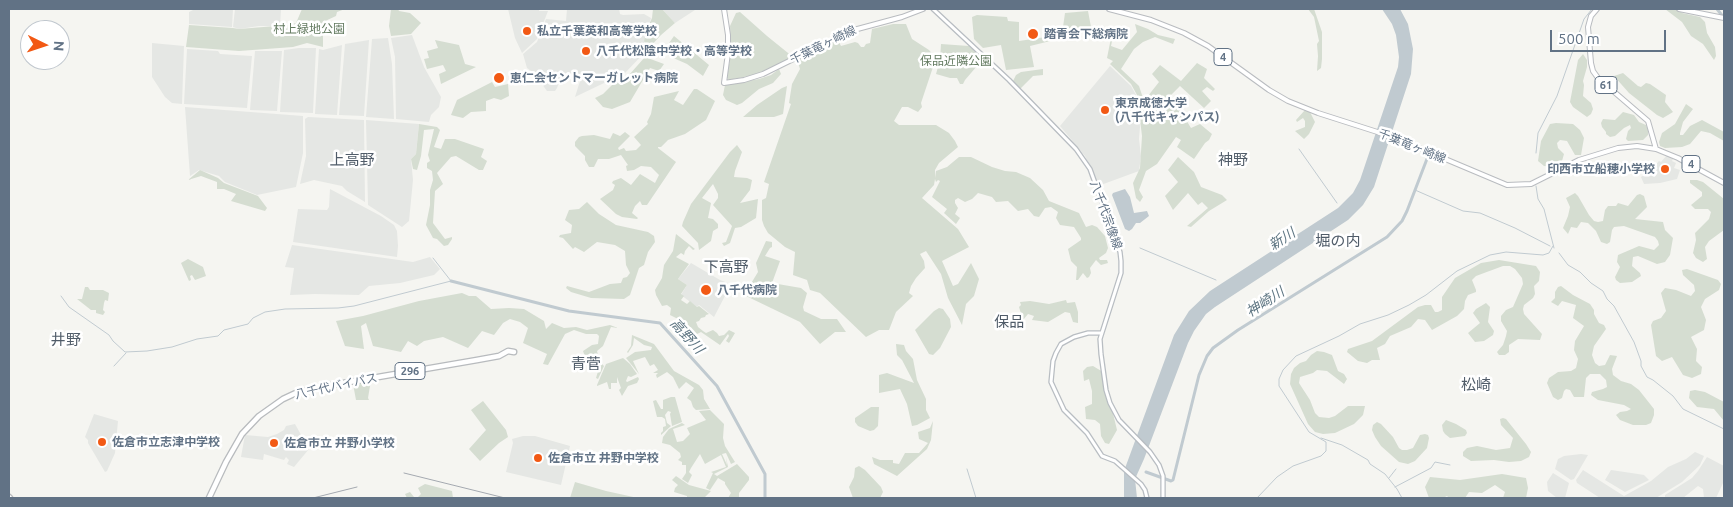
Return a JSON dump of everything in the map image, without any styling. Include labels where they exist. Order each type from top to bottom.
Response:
[{"type":"highway","name":"八千代バイパス","points":[[209,498],[242,434],[259,416],[283,399],[298,392],[320,387],[514,352]]},
{"type":"main road","name":"千葉竜ヶ崎線","points":[[724,9],[728,47],[724,83],[744,80],[763,74],[850,31],[902,18],[923,9]]},
{"type":"main road","name":"八千代宗像線","points":[[933,9],[1009,80],[1076,149],[1090,169],[1122,261],[1121,273],[1101,333],[1100,354],[1110,403],[1119,420],[1150,452],[1159,465],[1164,482],[1164,498]]},
{"type":"main road","name":"千葉竜ヶ崎線","points":[[1108,9],[1151,20],[1179,31],[1208,46],[1280,97],[1308,109],[1392,137],[1500,183],[1520,186],[1536,182],[1579,160],[1618,148],[1637,146],[1656,149],[1688,162],[1724,184]]},
{"type":"main road","name":"61","points":[[1597,9],[1588,22],[1593,71],[1598,78],[1648,121],[1656,149]]},
{"type":"main road","points":[[1680,9],[1724,18]]},
{"type":"main road","points":[[1101,333],[1088,332],[1062,343],[1053,361],[1051,382],[1064,410],[1087,434],[1102,456],[1112,460],[1138,480],[1144,487],[1146,498]]},
{"type":"shaded area","points":[[195,9],[233,9],[232,27],[189,24],[189,12]]},
{"type":"shaded area","points":[[235,9],[281,9],[280,26],[259,26],[239,29],[233,27]]},
{"type":"shaded area","name":"私立千葉英和高等学校","points":[[508,9],[539,9],[539,11],[548,11],[537,39],[522,53],[515,38]]},
{"type":"shaded area","name":"八千代松陰中学校・高等学校","points":[[567,9],[619,9],[620,14],[623,15],[644,14],[651,18],[644,41],[648,49],[625,73],[575,97],[580,81],[562,74],[555,91],[547,91],[534,73],[527,68],[523,54],[537,42],[546,19],[566,21]]},
{"type":"shaded area","points":[[662,9],[695,9],[695,10],[675,23]]},
{"type":"shaded area","points":[[1382,9],[1400,9],[1408,24],[1413,49],[1411,74],[1374,187],[1363,205],[1348,220],[1206,314],[1188,343],[1135,479],[1137,498],[1124,498],[1124,471],[1174,335],[1189,311],[1210,291],[1338,208],[1353,193],[1360,180],[1398,67],[1399,57],[1396,35],[1392,24]]},
{"type":"shaded area","points":[[412,35],[424,67],[441,97],[439,107],[431,115],[429,122],[396,119],[395,57],[391,38]]},
{"type":"shaded area","points":[[388,38],[392,64],[394,119],[366,117],[372,39]]},
{"type":"shaded area","points":[[369,40],[364,116],[339,115],[345,44]]},
{"type":"shaded area","points":[[152,43],[184,46],[182,104],[172,103],[165,97],[152,77]]},
{"type":"shaded area","points":[[342,45],[337,115],[315,114],[319,49],[323,50]]},
{"type":"shaded area","points":[[316,48],[313,113],[280,112],[284,50]]},
{"type":"shaded area","points":[[187,49],[252,56],[247,108],[184,104]]},
{"type":"shaded area","points":[[255,51],[282,51],[277,111],[250,110]]},
{"type":"shaded area","name":"東京成徳大学 (八千代キャンパス)","points":[[1110,66],[1131,86],[1136,95],[1141,156],[1139,171],[1098,186],[1085,156],[1060,126]]},
{"type":"shaded area","points":[[185,107],[303,116],[303,153],[296,187],[257,195],[225,182],[219,176],[199,170],[190,176]]},
{"type":"shaded area","points":[[308,117],[364,120],[365,202],[342,186],[314,180],[300,184],[306,156],[305,119]]},
{"type":"shaded area","points":[[366,120],[419,124],[416,154],[411,159],[413,180],[409,221],[402,227],[368,205]]},
{"type":"shaded area","name":"印西市立船穂小学校","points":[[1667,155],[1674,157],[1672,161],[1676,163],[1674,168],[1680,170],[1677,179],[1644,184],[1641,177]]},
{"type":"shaded area","points":[[330,189],[394,225],[397,231],[397,257],[293,242],[298,209],[327,210],[329,207]]},
{"type":"shaded area","points":[[1125,189],[1130,197],[1134,213],[1147,211],[1149,216],[1140,223],[1136,223],[1129,231],[1125,229],[1112,195]]},
{"type":"shaded area","points":[[292,245],[413,262],[430,257],[440,269],[434,275],[400,283],[369,286],[359,295],[290,295],[294,268],[285,267]]},
{"type":"shaded area","name":"八千代病院","points":[[691,263],[728,283],[726,294],[714,317],[699,305],[697,307],[681,295],[687,285],[678,279]]},
{"type":"shaded area","name":"佐倉市立志津中学校","points":[[94,414],[118,421],[115,453],[105,472],[85,437]]},
{"type":"shaded area","name":"佐倉市立 井野小学校","points":[[295,424],[309,449],[294,467],[287,464],[289,460],[286,457],[284,460],[264,454],[263,460],[241,457],[245,435],[268,437],[284,430],[286,426]]},
{"type":"shaded area","name":"佐倉市立 井野中学校","points":[[523,436],[535,436],[570,446],[561,485],[506,472],[513,443],[512,439]]},
{"type":"shaded area","points":[[1695,452],[1704,456],[1700,465],[1682,482],[1656,498],[1600,498],[1577,483],[1576,480],[1583,470],[1624,496]]},
{"type":"shaded area","points":[[1588,455],[1574,479],[1571,480],[1555,469],[1558,459],[1564,456]]},
{"type":"shaded area","points":[[1707,457],[1724,466],[1724,481],[1716,498],[1704,498],[1703,489],[1698,486],[1683,498],[1665,498],[1665,495],[1692,478]]},
{"type":"shaded area","points":[[1611,470],[1644,475],[1649,480],[1625,492],[1605,480]]},
{"type":"shaded area","points":[[1553,473],[1569,483],[1565,498],[1557,498],[1548,491],[1547,482]]},
{"type":"green space","name":"村上緑地公園","points":[[302,9],[345,9],[323,22],[323,47],[307,43],[293,47],[239,51],[186,47],[189,25],[239,29],[288,25],[296,23]]},
{"type":"green space","points":[[391,9],[410,13],[421,23],[411,34],[391,36],[389,26]]},
{"type":"green space","points":[[653,9],[662,9],[675,23],[648,49],[644,41]]},
{"type":"green space","points":[[1308,9],[1314,9],[1322,32],[1321,68],[1317,71],[1317,44],[1319,41],[1314,17]]},
{"type":"green space","points":[[1665,9],[1679,9],[1682,13],[1700,17],[1705,22],[1707,33],[1715,47],[1716,56],[1714,60],[1703,44],[1691,36],[1682,22]]},
{"type":"green space","points":[[1088,11],[1091,27],[1115,27],[1111,46],[1122,50],[1137,32],[1135,24],[1158,35],[1175,39],[1173,44],[1155,37],[1143,42],[1134,49],[1121,69],[1139,86],[1144,101],[1159,82],[1152,74],[1160,65],[1181,81],[1197,63],[1207,69],[1204,78],[1215,89],[1213,91],[1207,87],[1202,91],[1211,101],[1204,108],[1180,86],[1171,95],[1191,128],[1200,124],[1212,134],[1194,159],[1177,147],[1181,140],[1176,137],[1157,164],[1146,171],[1139,190],[1143,197],[1140,202],[1136,198],[1133,183],[1140,168],[1142,136],[1137,95],[1131,84],[1110,64],[1113,61],[1107,58],[1112,33],[1101,31],[1083,33],[1030,46],[1034,67],[1006,70],[1001,45],[983,48],[974,39],[972,17],[977,15],[1007,17],[1008,21],[1019,22],[1019,41],[1062,34],[1065,13]]},
{"type":"green space","points":[[740,12],[793,57],[759,74],[729,80],[727,78],[731,52],[730,26],[736,13]]},
{"type":"green space","points":[[893,24],[906,24],[912,39],[929,50],[935,57],[921,103],[922,107],[918,112],[908,107],[902,107],[894,121],[899,125],[936,125],[949,133],[955,141],[958,147],[939,163],[935,170],[935,178],[936,171],[947,167],[959,157],[971,157],[992,167],[1016,172],[1030,178],[1043,190],[1049,201],[1079,213],[1086,227],[1092,225],[1097,227],[1105,236],[1108,248],[1106,253],[1099,258],[1100,260],[1107,260],[1108,263],[1101,265],[1096,260],[1090,268],[1091,273],[1089,277],[1087,278],[1083,273],[1076,280],[1077,267],[1071,261],[1068,249],[1081,240],[1081,238],[1074,227],[1060,225],[1056,218],[1058,212],[1051,207],[1045,208],[1039,217],[1034,216],[1028,209],[1018,211],[1008,201],[996,202],[992,197],[978,193],[972,199],[965,202],[958,198],[955,200],[958,208],[955,214],[960,218],[956,224],[944,213],[947,209],[932,197],[940,181],[936,182],[935,179],[934,185],[922,198],[958,229],[969,247],[942,261],[953,286],[958,284],[971,263],[979,279],[974,296],[966,304],[962,325],[948,298],[941,274],[926,251],[920,254],[925,268],[911,286],[909,293],[913,296],[896,312],[889,330],[879,330],[866,337],[820,293],[810,290],[807,280],[793,275],[795,252],[785,247],[768,233],[762,220],[762,200],[766,198],[769,184],[764,182],[791,104],[789,103],[792,84],[800,69],[797,59],[838,40],[841,46],[855,42],[864,47],[870,43],[872,29]]},
{"type":"green space","points":[[674,36],[709,65],[703,76],[687,64],[662,53]]},
{"type":"green space","points":[[435,40],[459,45],[465,64],[476,67],[441,84],[439,74],[446,71],[443,65],[427,69],[424,59],[429,58],[427,51],[438,48]]},
{"type":"green space","name":"保品近隣公園","points":[[941,44],[969,46],[983,59],[963,84],[960,84],[957,78],[936,74],[940,60]]},
{"type":"green space","points":[[1583,54],[1587,60],[1587,67],[1583,81],[1583,96],[1591,103],[1593,109],[1587,117],[1573,107],[1570,102],[1578,60]]},
{"type":"green space","points":[[645,57],[664,64],[659,71],[650,68],[630,102],[612,109],[603,107],[595,98],[603,94],[613,84],[629,75]]},
{"type":"green space","points":[[779,69],[781,74],[773,83],[759,89],[742,103],[737,105],[726,100],[723,95],[725,85],[759,79],[771,75]]},
{"type":"green space","points":[[1043,69],[1043,75],[1033,76],[1020,89],[1013,81],[1016,75],[1021,72]]},
{"type":"green space","points":[[1623,73],[1638,86],[1641,87],[1646,83],[1650,84],[1666,95],[1665,102],[1673,112],[1663,118],[1657,115],[1629,93],[1614,76]]},
{"type":"green space","points":[[492,82],[495,87],[508,84],[509,96],[501,100],[494,98],[486,101],[486,111],[471,112],[463,118],[451,115],[457,100]]},
{"type":"green space","points":[[787,86],[783,114],[774,117],[743,117],[757,105]]},
{"type":"green space","points":[[694,89],[715,101],[706,120],[685,134],[668,140],[661,147],[658,147],[676,162],[647,205],[642,205],[640,201],[635,206],[632,213],[638,218],[622,217],[616,214],[600,199],[613,190],[615,185],[612,183],[613,181],[621,178],[631,185],[640,174],[655,183],[659,175],[651,167],[641,166],[627,171],[626,166],[628,165],[621,155],[609,159],[598,159],[594,167],[589,167],[585,156],[575,146],[575,142],[582,136],[594,135],[610,139],[613,133],[620,136],[625,132],[630,136],[618,148],[619,150],[624,148],[626,151],[636,150],[641,145],[634,137],[648,124],[654,97],[679,91],[674,100],[683,105]]},
{"type":"green space","points":[[1686,104],[1693,109],[1683,122],[1680,135],[1683,135],[1690,126],[1702,120],[1724,132],[1724,141],[1710,133],[1701,131],[1690,144],[1682,147],[1665,148],[1660,146],[1659,142],[1662,133],[1675,124]]},
{"type":"green space","points":[[1305,110],[1310,112],[1315,122],[1304,139],[1295,131],[1305,127],[1303,118],[1297,122],[1296,120]]},
{"type":"green space","points":[[1623,112],[1634,115],[1639,122],[1646,125],[1648,135],[1643,140],[1628,141],[1626,139],[1631,128],[1630,125],[1615,136],[1610,137],[1606,134],[1601,123],[1603,119],[1615,120]]},
{"type":"green space","points":[[419,124],[437,127],[440,130],[434,147],[441,149],[445,139],[455,139],[484,149],[481,157],[487,161],[483,170],[479,170],[456,156],[451,157],[437,173],[443,184],[435,191],[433,223],[445,239],[452,237],[448,245],[444,246],[437,239],[433,238],[426,225],[433,180],[432,171],[427,168],[427,163],[430,161],[428,155],[434,129],[424,130],[421,156],[417,170],[413,169],[411,159],[416,154]]},
{"type":"green space","points":[[1550,124],[1573,124],[1580,130],[1584,138],[1581,155],[1575,155],[1567,141],[1560,140],[1557,143],[1558,148],[1564,154],[1562,161],[1553,167],[1544,166],[1538,161],[1541,141]]},
{"type":"green space","points":[[737,145],[742,152],[734,177],[752,180],[750,190],[740,203],[758,199],[756,218],[741,227],[735,228],[730,243],[724,246],[722,243],[726,242],[732,226],[713,205],[718,198],[718,194],[713,184],[702,198],[711,203],[708,218],[713,219],[718,224],[718,228],[713,231],[711,241],[699,250],[698,243],[682,226],[683,222],[691,204]]},
{"type":"green space","points":[[1178,157],[1194,172],[1201,187],[1222,195],[1227,200],[1209,211],[1191,227],[1187,226],[1208,208],[1202,202],[1198,205],[1188,193],[1173,210],[1165,196],[1178,182],[1168,170]]},
{"type":"green space","points":[[200,170],[218,178],[224,183],[258,196],[267,208],[265,211],[231,201],[236,194],[224,189],[217,189],[217,182],[201,176],[188,180]]},
{"type":"green space","points":[[1690,180],[1703,182],[1724,199],[1724,230],[1709,241],[1705,247],[1707,259],[1703,262],[1696,258],[1693,253],[1696,240],[1695,233],[1709,219],[1711,212],[1708,209],[1695,209],[1691,205],[1702,196],[1702,192],[1690,183]]},
{"type":"green space","points":[[1575,193],[1589,215],[1594,221],[1598,222],[1603,221],[1605,210],[1608,206],[1616,206],[1618,203],[1628,206],[1637,195],[1644,196],[1647,207],[1635,219],[1663,222],[1665,230],[1673,238],[1670,255],[1665,262],[1657,264],[1638,256],[1633,257],[1632,266],[1641,276],[1632,282],[1620,283],[1615,277],[1620,267],[1617,262],[1618,255],[1639,246],[1654,250],[1659,245],[1658,241],[1655,237],[1624,226],[1614,227],[1610,242],[1607,244],[1601,242],[1596,231],[1588,223],[1581,222],[1577,228],[1571,227],[1568,234],[1563,228],[1570,207],[1566,198]]},
{"type":"green space","points":[[587,202],[599,214],[616,225],[648,232],[654,236],[655,242],[648,252],[644,265],[639,268],[630,295],[624,299],[591,298],[571,292],[566,288],[567,286],[589,292],[610,284],[621,283],[623,278],[627,277],[630,273],[626,265],[625,251],[615,245],[597,242],[584,252],[575,247],[573,249],[563,238],[559,237],[560,235],[571,233],[572,225],[565,220],[569,210],[579,209]]},
{"type":"green space","points":[[676,234],[695,249],[693,250],[689,246],[684,255],[681,253],[676,257],[689,264],[678,279],[687,285],[681,294],[684,296],[681,300],[687,304],[690,301],[709,314],[696,322],[698,327],[706,333],[713,330],[719,336],[724,335],[729,330],[735,333],[729,343],[726,341],[729,336],[728,334],[720,345],[701,332],[695,335],[686,323],[670,315],[671,308],[667,305],[662,306],[656,295],[655,290],[662,278],[664,265],[673,251]]},
{"type":"green space","points":[[766,241],[772,242],[772,247],[765,256],[780,261],[772,283],[801,288],[807,293],[803,307],[804,311],[821,319],[837,319],[846,332],[835,332],[820,344],[800,322],[744,295],[758,272],[756,263]]},
{"type":"green space","points":[[188,259],[203,267],[206,276],[195,280],[192,275],[189,281],[181,263]]},
{"type":"green space","points":[[1499,260],[1536,266],[1540,272],[1539,281],[1534,286],[1535,294],[1524,305],[1523,309],[1524,314],[1542,334],[1540,340],[1518,339],[1509,345],[1509,352],[1505,355],[1499,355],[1497,352],[1503,345],[1507,331],[1501,321],[1501,316],[1506,310],[1513,307],[1523,284],[1522,278],[1515,269],[1510,266],[1503,266],[1476,276],[1472,280],[1476,292],[1468,295],[1464,309],[1457,316],[1432,330],[1425,320],[1418,319],[1411,327],[1390,336],[1385,344],[1377,348],[1380,360],[1372,360],[1367,363],[1358,361],[1347,352],[1348,349],[1372,341],[1418,307],[1431,305],[1435,312],[1442,310],[1442,297],[1455,278],[1481,263]]},
{"type":"green space","points":[[1687,269],[1718,280],[1721,284],[1719,290],[1705,299],[1701,307],[1706,320],[1704,330],[1691,337],[1697,349],[1696,361],[1702,367],[1701,374],[1692,378],[1683,375],[1672,357],[1662,361],[1656,356],[1651,325],[1653,321],[1661,318],[1666,311],[1661,293],[1665,288],[1691,296],[1695,291],[1694,285],[1683,275],[1682,270]]},
{"type":"green space","points":[[1561,286],[1590,304],[1599,323],[1604,325],[1606,329],[1594,346],[1592,355],[1595,363],[1599,366],[1605,365],[1610,355],[1617,356],[1612,369],[1613,375],[1639,390],[1654,409],[1651,423],[1633,425],[1620,420],[1616,415],[1631,409],[1624,405],[1598,400],[1591,395],[1592,392],[1607,387],[1606,380],[1600,374],[1590,374],[1586,378],[1584,397],[1574,397],[1570,390],[1566,389],[1562,398],[1558,400],[1553,397],[1547,383],[1549,378],[1558,372],[1571,371],[1576,368],[1578,359],[1574,350],[1575,341],[1584,326],[1573,318],[1576,305],[1562,301],[1558,306],[1551,302],[1555,298],[1555,292],[1558,287]]},
{"type":"green space","points":[[85,287],[88,287],[90,290],[103,290],[109,293],[108,301],[105,300],[104,303],[103,310],[105,312],[103,315],[96,313],[96,310],[91,310],[77,299],[82,299]]},
{"type":"green space","points":[[462,293],[476,296],[491,309],[524,309],[544,321],[546,329],[552,323],[564,328],[576,327],[587,330],[610,325],[618,328],[611,327],[603,346],[597,351],[598,355],[594,358],[595,363],[604,366],[598,379],[596,378],[599,368],[597,366],[589,368],[583,351],[592,345],[598,344],[599,336],[597,334],[586,334],[574,330],[565,334],[548,365],[543,364],[547,354],[523,343],[528,328],[520,322],[510,319],[503,323],[494,335],[482,331],[468,348],[443,337],[424,341],[417,346],[408,341],[401,352],[373,346],[366,323],[361,326],[364,349],[345,346],[336,321],[419,301]]},
{"type":"green space","points":[[1066,300],[1067,303],[1075,302],[1078,312],[1078,323],[1073,322],[1070,313],[1065,312],[1048,322],[1032,320],[1034,316],[1028,314],[1023,320],[1019,307],[1021,305],[1020,302],[1030,301],[1049,304]]},
{"type":"green space","points":[[1486,303],[1490,307],[1488,322],[1494,331],[1493,335],[1484,341],[1475,342],[1468,333],[1480,323],[1473,313]]},
{"type":"green space","points":[[939,308],[943,309],[950,319],[951,327],[940,348],[933,355],[929,354],[915,330]]},
{"type":"green space","points":[[632,335],[654,344],[674,371],[699,385],[703,390],[704,399],[710,409],[696,410],[687,398],[694,388],[686,382],[679,389],[673,377],[667,372],[657,378],[656,375],[658,373],[653,373],[658,370],[654,364],[650,366],[645,357],[633,361],[639,374],[626,358],[635,352],[651,350],[652,347],[644,345],[634,338],[633,345],[628,353]]},
{"type":"green space","points":[[896,344],[904,345],[906,351],[913,359],[917,380],[926,399],[926,410],[930,418],[917,425],[912,426],[907,404],[900,389],[879,393],[879,375],[887,373],[914,383],[902,360],[897,355]]},
{"type":"green space","points":[[1317,351],[1332,355],[1338,371],[1344,374],[1347,379],[1344,384],[1327,371],[1317,370],[1300,377],[1299,383],[1310,400],[1315,413],[1319,417],[1329,418],[1335,416],[1348,406],[1365,406],[1363,415],[1354,424],[1335,433],[1323,434],[1315,432],[1308,424],[1290,384],[1294,368],[1306,361]]},
{"type":"green space","points":[[623,358],[637,374],[631,377],[628,376],[626,381],[638,377],[637,383],[628,386],[622,396],[617,377],[617,383],[611,383],[611,389],[609,389],[607,382],[597,386],[606,364]]},
{"type":"green space","points":[[1093,366],[1103,372],[1117,430],[1109,444],[1105,443],[1101,436],[1100,424],[1095,420],[1086,419],[1085,407],[1092,404],[1092,391],[1089,379],[1084,381],[1083,371],[1087,367]]},
{"type":"green space","points":[[365,381],[370,386],[369,400],[356,400],[353,384]]},
{"type":"green space","points":[[1690,391],[1705,392],[1724,402],[1724,421],[1714,409],[1697,407],[1689,398]]},
{"type":"green space","points":[[675,397],[682,422],[672,426],[671,412],[668,411],[665,415],[667,423],[671,426],[661,435],[663,427],[666,426],[665,419],[657,417],[653,401],[656,400],[661,409],[663,409],[663,400]]},
{"type":"green space","points":[[483,401],[506,430],[508,437],[480,461],[469,449],[486,430],[471,410]]},
{"type":"green space","points":[[871,407],[879,407],[878,426],[870,431],[858,426],[855,418]]},
{"type":"green space","points":[[710,410],[724,424],[723,438],[725,446],[735,462],[731,464],[726,453],[722,454],[727,465],[726,457],[728,467],[714,474],[717,476],[737,464],[749,477],[749,480],[739,493],[739,498],[728,498],[731,493],[725,482],[718,478],[710,490],[706,488],[713,473],[711,472],[726,467],[721,455],[705,464],[700,454],[689,472],[692,475],[688,483],[682,479],[686,473],[686,465],[682,465],[682,462],[678,460],[681,457],[680,453],[670,445],[662,443],[663,437],[669,429],[682,423],[685,425],[673,429],[677,442],[683,441],[690,434],[687,428],[706,420],[699,411]]},
{"type":"green space","points":[[1500,419],[1506,419],[1526,444],[1531,452],[1529,457],[1521,461],[1509,462],[1494,460],[1471,461],[1463,456],[1463,452],[1467,448],[1477,446],[1496,450],[1510,448],[1513,438],[1501,425]]},
{"type":"green space","points":[[1446,420],[1466,430],[1465,436],[1450,438],[1445,434],[1442,425]]},
{"type":"green space","points":[[933,421],[931,440],[927,449],[897,476],[874,464],[872,457],[880,460],[893,460],[893,463],[899,464],[905,453],[919,453],[928,443],[919,439],[918,432],[930,428]]},
{"type":"green space","points":[[1377,422],[1393,437],[1402,450],[1413,448],[1420,435],[1425,434],[1429,438],[1427,448],[1415,461],[1408,464],[1399,462],[1381,446],[1375,437],[1372,430],[1373,425]]},
{"type":"green space","points":[[859,466],[881,487],[883,492],[880,498],[853,498],[849,487],[854,477],[855,468]]},
{"type":"green space","points":[[1502,474],[1526,478],[1528,488],[1526,498],[1503,498],[1505,492],[1495,485],[1482,493],[1469,492],[1465,498],[1449,498],[1447,496],[1443,498],[1429,498],[1425,487],[1430,477],[1460,480]]},
{"type":"green space","points":[[676,476],[689,485],[711,491],[704,498],[687,498],[687,496],[674,492],[678,485],[672,480]]},
{"type":"green space","points":[[575,482],[606,491],[638,498],[570,498]]},
{"type":"green space","points":[[425,484],[452,491],[453,498],[417,498],[421,494],[418,488]]},
{"type":"green space","points":[[410,492],[417,498],[407,498],[405,494]]},
{"type":"waterway","points":[[1536,153],[1538,133],[1557,96],[1584,19],[1592,9]]},
{"type":"waterway","points":[[1717,9],[1724,18]]},
{"type":"waterway","points":[[1299,149],[1337,203]]},
{"type":"waterway","name":"神崎川","points":[[1146,472],[1171,481],[1173,480],[1199,375],[1207,356],[1213,348],[1238,330],[1387,237],[1402,221],[1430,151]]},
{"type":"waterway","points":[[1536,186],[1538,199],[1544,209],[1554,248]]},
{"type":"waterway","points":[[1415,190],[1463,211],[1480,213],[1550,246]]},
{"type":"waterway","points":[[1257,498],[1277,477],[1293,466],[1321,456],[1326,451],[1326,442],[1309,432],[1279,386],[1279,379],[1283,370],[1296,356],[1360,324],[1388,315],[1409,305],[1426,295],[1457,271],[1490,255],[1506,252],[1543,255],[1549,253],[1553,246]]},
{"type":"waterway","points":[[1140,248],[1216,280]]},
{"type":"waterway","points":[[1559,253],[1568,265],[1580,272],[1603,291],[1607,299],[1614,306],[1634,342],[1641,366],[1647,377],[1673,396],[1683,409],[1724,429]]},
{"type":"waterway","points":[[61,296],[69,307],[109,335],[125,352],[147,351],[218,336],[224,330],[248,324],[253,318],[265,312],[285,309],[354,306],[451,281],[433,258]]},
{"type":"waterway","name":"高野川","points":[[451,281],[569,311],[660,323],[717,386],[765,474],[765,498]]},
{"type":"waterway","points":[[114,366],[126,353]]},
{"type":"waterway","points":[[1321,438],[1342,445],[1368,460],[1370,464],[1385,474],[1402,498]]},
{"type":"waterway","points":[[1395,487],[1431,468],[1435,462],[1450,465]]},
{"type":"waterway","points":[[967,469],[976,498]]},
{"type":"waterway","points":[[1389,478],[1396,469]]},
{"type":"tram line","points":[[404,473],[505,498]]},
{"type":"tram line","points":[[313,498],[357,487]]},
{"type":"place","name":"私立千葉英和高等学校","points":[[527,31]]},
{"type":"place","name":"踏青会下総病院","points":[[1033,34]]},
{"type":"place","name":"八千代松陰中学校・高等学校","points":[[586,51]]},
{"type":"place","name":"恵仁会セントマーガレット病院","points":[[499,78]]},
{"type":"place","name":"東京成徳大学 (八千代キャンパス)","points":[[1105,110]]},
{"type":"place","name":"印西市立船穂小学校","points":[[1665,169]]},
{"type":"place","name":"八千代病院","points":[[706,290]]},
{"type":"place","name":"佐倉市立志津中学校","points":[[102,442]]},
{"type":"place","name":"佐倉市立 井野小学校","points":[[274,443]]},
{"type":"place","name":"佐倉市立 井野中学校","points":[[538,458]]},
{"type":"district","name":"上高野","points":[[352,160]]},
{"type":"district","name":"神野","points":[[1233,160]]},
{"type":"district","name":"堀の内","points":[[1338,241]]},
{"type":"district","name":"下高野","points":[[726,267]]},
{"type":"district","name":"保品","points":[[1009,322]]},
{"type":"district","name":"井野","points":[[66,340]]},
{"type":"district","name":"青菅","points":[[586,364]]},
{"type":"district","name":"松崎","points":[[1476,385]]},
{"type":"water label","name":"新川","points":[[1282,239]]}]
